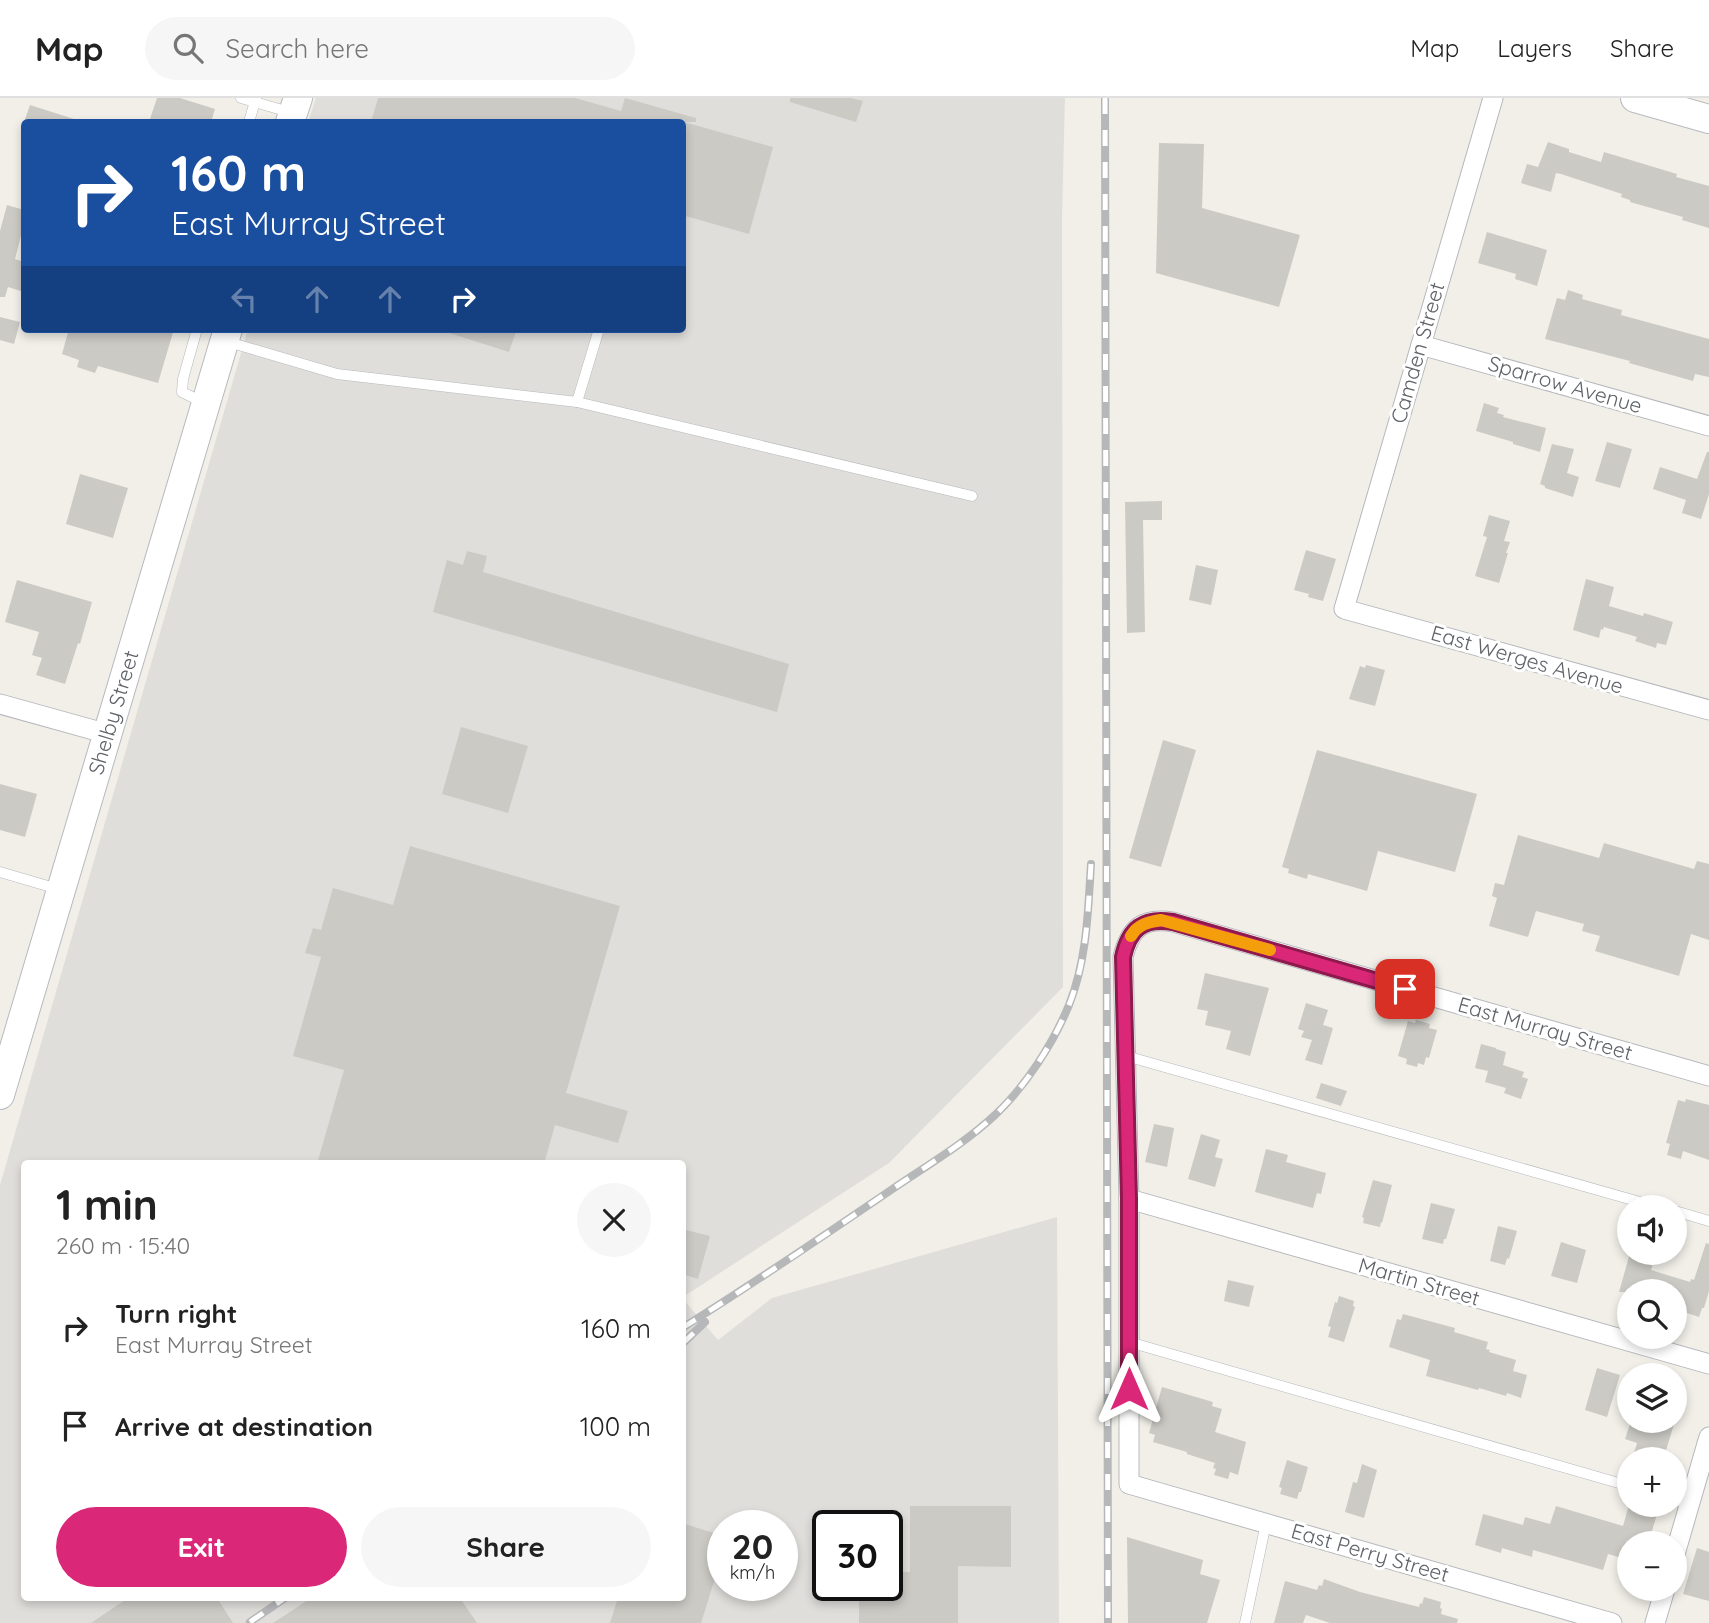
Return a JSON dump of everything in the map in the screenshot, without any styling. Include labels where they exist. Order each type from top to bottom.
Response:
[{"type":"main road","points":[[1634,98],[1664,102],[1709,119]]},
{"type":"main road","name":"Shelby Street","points":[[1,1089],[9,1033],[62,890],[227,335]]},
{"type":"street","name":"Camden Street","points":[[1345,609],[1493,98]]},
{"type":"street","name":"Sparrow Avenue","points":[[1421,345],[1709,426]]},
{"type":"street","name":"East Werges Avenue","points":[[1345,609],[1709,710]]},
{"type":"street","points":[[0,704],[108,734]]},
{"type":"street","name":"East Murray Street","points":[[1126,1056],[1123,957],[1126,944],[1132,932],[1139,926],[1161,920],[1709,1076]]},
{"type":"street","points":[[1126,1056],[1129,1342]]},
{"type":"street","name":"Martin Street","points":[[1129,1199],[1709,1364]]},
{"type":"street","name":"East Perry Street","points":[[1129,1342],[1129,1484],[1612,1623]]},
{"type":"street","points":[[1687,1490],[1709,1437]]},
{"type":"street","points":[[1655,1623],[1661,1601]]},
{"type":"lane","points":[[241,98],[294,111]]},
{"type":"lane","points":[[250,119],[256,100]]},
{"type":"lane","points":[[196,333],[182,392],[206,404]]},
{"type":"lane","points":[[577,402],[598,333]]},
{"type":"lane","points":[[227,335],[337,374],[577,402],[971,496]]},
{"type":"lane","points":[[0,872],[62,890]]},
{"type":"lane","points":[[1126,1056],[1617,1195]]},
{"type":"lane","points":[[1687,1215],[1709,1221]]},
{"type":"lane","points":[[1129,1342],[1617,1483]]},
{"type":"lane","points":[[1245,1623],[1266,1523]]},
{"type":"shaded area","points":[[316,98],[1065,98],[1062,216],[1063,987],[889,1163],[686,1295],[686,1160],[21,1160],[21,1601],[686,1601],[686,1303],[718,1340],[772,1298],[1057,1217],[1059,1623],[0,1623],[0,1185],[247,333],[686,333],[686,119],[309,119]]},
{"type":"building","points":[[157,98],[180,98],[215,109],[212,119],[150,119]]},
{"type":"building","points":[[378,98],[575,98],[621,111],[625,98],[696,118],[696,122],[686,122],[686,119],[372,119]]},
{"type":"building","points":[[790,98],[851,98],[863,101],[856,122],[790,102]]},
{"type":"building","points":[[30,105],[74,119],[25,119]]},
{"type":"building","points":[[686,123],[773,147],[749,234],[686,216]]},
{"type":"building","points":[[1548,142],[1601,162],[1604,152],[1709,186],[1709,228],[1682,220],[1683,217],[1630,202],[1621,197],[1622,194],[1561,174],[1556,173],[1551,192],[1521,183],[1527,164],[1538,167]]},
{"type":"building","points":[[1159,143],[1204,144],[1202,208],[1300,235],[1279,307],[1156,273]]},
{"type":"building","points":[[7,205],[21,209],[21,236],[15,259],[21,261],[21,291],[8,287],[5,297],[0,297],[0,231]]},
{"type":"building","points":[[1487,232],[1547,250],[1537,286],[1515,279],[1516,274],[1478,263]]},
{"type":"building","points":[[1568,290],[1583,295],[1582,299],[1622,310],[1621,315],[1709,339],[1709,377],[1695,374],[1693,381],[1545,339],[1557,298],[1565,300]]},
{"type":"building","points":[[0,317],[20,322],[14,344],[0,340]]},
{"type":"building","points":[[68,333],[173,333],[158,383],[98,366],[95,373],[77,367],[79,360],[62,354]]},
{"type":"building","points":[[449,333],[516,333],[509,352]]},
{"type":"building","points":[[1484,403],[1499,408],[1497,413],[1504,415],[1503,417],[1546,428],[1540,452],[1476,431]]},
{"type":"building","points":[[1607,442],[1632,449],[1620,488],[1595,481]]},
{"type":"building","points":[[1552,444],[1574,449],[1567,473],[1579,477],[1573,497],[1540,484]]},
{"type":"building","points":[[1707,452],[1709,494],[1701,519],[1682,513],[1686,500],[1653,489],[1660,467],[1697,479]]},
{"type":"building","points":[[80,474],[128,488],[113,538],[66,524]]},
{"type":"building","points":[[1162,501],[1162,520],[1143,520],[1145,632],[1127,633],[1125,502]]},
{"type":"building","points":[[1489,515],[1510,521],[1504,541],[1510,542],[1499,583],[1475,576],[1487,537],[1483,536]]},
{"type":"building","points":[[1306,550],[1336,559],[1323,601],[1294,590]]},
{"type":"building","points":[[467,551],[487,556],[483,572],[789,664],[777,712],[433,612],[447,560],[463,565]]},
{"type":"building","points":[[1196,565],[1218,570],[1211,605],[1189,600]]},
{"type":"building","points":[[1586,579],[1614,587],[1609,606],[1673,622],[1666,645],[1657,643],[1656,648],[1635,641],[1637,637],[1604,627],[1599,638],[1573,630]]},
{"type":"building","points":[[17,580],[92,602],[65,684],[36,675],[42,658],[32,655],[39,632],[5,622]]},
{"type":"building","points":[[1366,665],[1385,670],[1375,706],[1349,699],[1360,666],[1365,668]]},
{"type":"building","points":[[461,727],[528,746],[508,813],[442,794]]},
{"type":"building","points":[[1163,740],[1196,750],[1161,867],[1129,858]]},
{"type":"building","points":[[1317,750],[1477,794],[1455,872],[1378,851],[1367,891],[1308,874],[1307,879],[1288,873],[1289,869],[1282,867]]},
{"type":"building","points":[[0,784],[37,794],[25,837],[0,830]]},
{"type":"building","points":[[1518,835],[1599,858],[1604,843],[1694,869],[1697,861],[1709,864],[1709,940],[1691,934],[1679,976],[1595,951],[1600,936],[1582,931],[1584,924],[1536,911],[1528,937],[1489,926],[1497,898],[1492,896],[1495,883],[1504,885]]},
{"type":"building","points":[[410,846],[620,906],[566,1093],[628,1111],[618,1143],[555,1125],[545,1160],[318,1160],[344,1070],[293,1056],[321,957],[305,953],[313,928],[321,930],[333,888],[393,905]]},
{"type":"building","points":[[1205,973],[1269,988],[1250,1056],[1226,1049],[1231,1031],[1205,1025],[1208,1011],[1197,1009]]},
{"type":"building","points":[[1306,1003],[1328,1010],[1323,1025],[1333,1028],[1322,1065],[1305,1060],[1312,1040],[1301,1037],[1304,1031],[1298,1029]]},
{"type":"building","points":[[1416,1020],[1430,1024],[1429,1028],[1437,1030],[1429,1058],[1426,1057],[1424,1065],[1418,1063],[1417,1067],[1406,1064],[1407,1059],[1398,1056],[1408,1021],[1415,1023]]},
{"type":"building","points":[[1481,1044],[1506,1052],[1503,1065],[1524,1072],[1522,1077],[1528,1079],[1521,1099],[1504,1093],[1506,1088],[1485,1082],[1488,1071],[1475,1068]]},
{"type":"building","points":[[1321,1083],[1347,1091],[1341,1106],[1316,1098]]},
{"type":"building","points":[[1686,1099],[1709,1105],[1709,1160],[1683,1151],[1681,1159],[1667,1155],[1670,1144],[1666,1143],[1678,1100],[1685,1102]]},
{"type":"building","points":[[1154,1124],[1174,1128],[1167,1167],[1145,1162]]},
{"type":"building","points":[[1201,1134],[1220,1140],[1215,1157],[1223,1159],[1215,1187],[1188,1179]]},
{"type":"building","points":[[1266,1149],[1288,1155],[1286,1162],[1326,1173],[1321,1194],[1317,1193],[1313,1208],[1255,1192]]},
{"type":"building","points":[[1373,1180],[1392,1185],[1380,1227],[1363,1223],[1362,1217]]},
{"type":"building","points":[[1431,1203],[1455,1209],[1443,1244],[1422,1239]]},
{"type":"building","points":[[1498,1226],[1517,1231],[1505,1265],[1490,1261]]},
{"type":"building","points":[[686,1230],[710,1236],[698,1279],[686,1275]]},
{"type":"building","points":[[1561,1242],[1586,1250],[1577,1283],[1551,1276]]},
{"type":"building","points":[[1706,1243],[1709,1244],[1709,1291],[1699,1317],[1687,1313],[1687,1281],[1694,1280]]},
{"type":"building","points":[[1627,1265],[1652,1265],[1651,1270],[1680,1279],[1623,1279]]},
{"type":"building","points":[[1228,1280],[1254,1286],[1249,1307],[1224,1301]]},
{"type":"building","points":[[1339,1296],[1354,1301],[1355,1307],[1344,1342],[1328,1337],[1331,1327],[1328,1326]]},
{"type":"building","points":[[1403,1314],[1455,1328],[1454,1332],[1488,1342],[1486,1349],[1490,1350],[1489,1352],[1516,1360],[1513,1371],[1527,1375],[1521,1398],[1426,1376],[1430,1360],[1389,1347],[1397,1319],[1401,1320]]},
{"type":"building","points":[[1597,1368],[1617,1374],[1617,1385],[1607,1417],[1585,1410]]},
{"type":"building","points":[[1162,1387],[1213,1402],[1212,1406],[1222,1409],[1215,1432],[1246,1442],[1238,1475],[1230,1472],[1228,1479],[1214,1475],[1215,1463],[1153,1442],[1155,1435],[1149,1433]]},
{"type":"building","points":[[1627,1433],[1671,1433],[1667,1447],[1636,1447],[1637,1443],[1625,1439]]},
{"type":"building","points":[[1287,1460],[1308,1467],[1297,1499],[1280,1494],[1282,1488],[1279,1487]]},
{"type":"building","points":[[1362,1464],[1377,1470],[1364,1518],[1345,1512],[1353,1482],[1357,1483]]},
{"type":"building","points":[[910,1506],[1011,1506],[1011,1567],[958,1566],[958,1623],[859,1623],[859,1601],[903,1601],[903,1572],[910,1572]]},
{"type":"building","points":[[1556,1506],[1623,1526],[1626,1517],[1656,1517],[1652,1531],[1617,1531],[1617,1557],[1608,1554],[1603,1570],[1533,1550],[1532,1557],[1502,1548],[1501,1553],[1475,1545],[1483,1514],[1523,1525],[1525,1517],[1550,1524]]},
{"type":"building","points":[[686,1524],[707,1531],[708,1601],[701,1623],[610,1623],[617,1601],[686,1601]]},
{"type":"building","points":[[1127,1537],[1203,1560],[1200,1574],[1220,1580],[1207,1623],[1128,1623]]},
{"type":"building","points":[[1697,1548],[1709,1552],[1709,1601],[1687,1595],[1687,1581]]},
{"type":"building","points":[[1324,1579],[1360,1592],[1419,1607],[1424,1597],[1441,1602],[1441,1614],[1458,1619],[1457,1623],[1330,1623],[1306,1615],[1303,1623],[1274,1623],[1285,1581],[1317,1590]]},
{"type":"building","points":[[124,1601],[219,1601],[233,1623],[91,1623]]},
{"type":"building","points":[[306,1601],[462,1601],[477,1623],[273,1623]]},
{"type":"railway","points":[[1105,98],[1108,1623]]},
{"type":"railway","points":[[686,1325],[971,1136],[1006,1104],[1037,1064],[1069,1005],[1083,953],[1091,864]]},
{"type":"railway","points":[[686,1340],[705,1322]]},
{"type":"railway","points":[[250,1622],[281,1601]]},
{"type":"slow traffic","points":[[1131,936],[1139,926],[1161,920],[1270,950]]},
{"type":"route","points":[[1129,1389],[1129,1199],[1123,957],[1132,932],[1149,922],[1173,922],[1405,989]]}]
